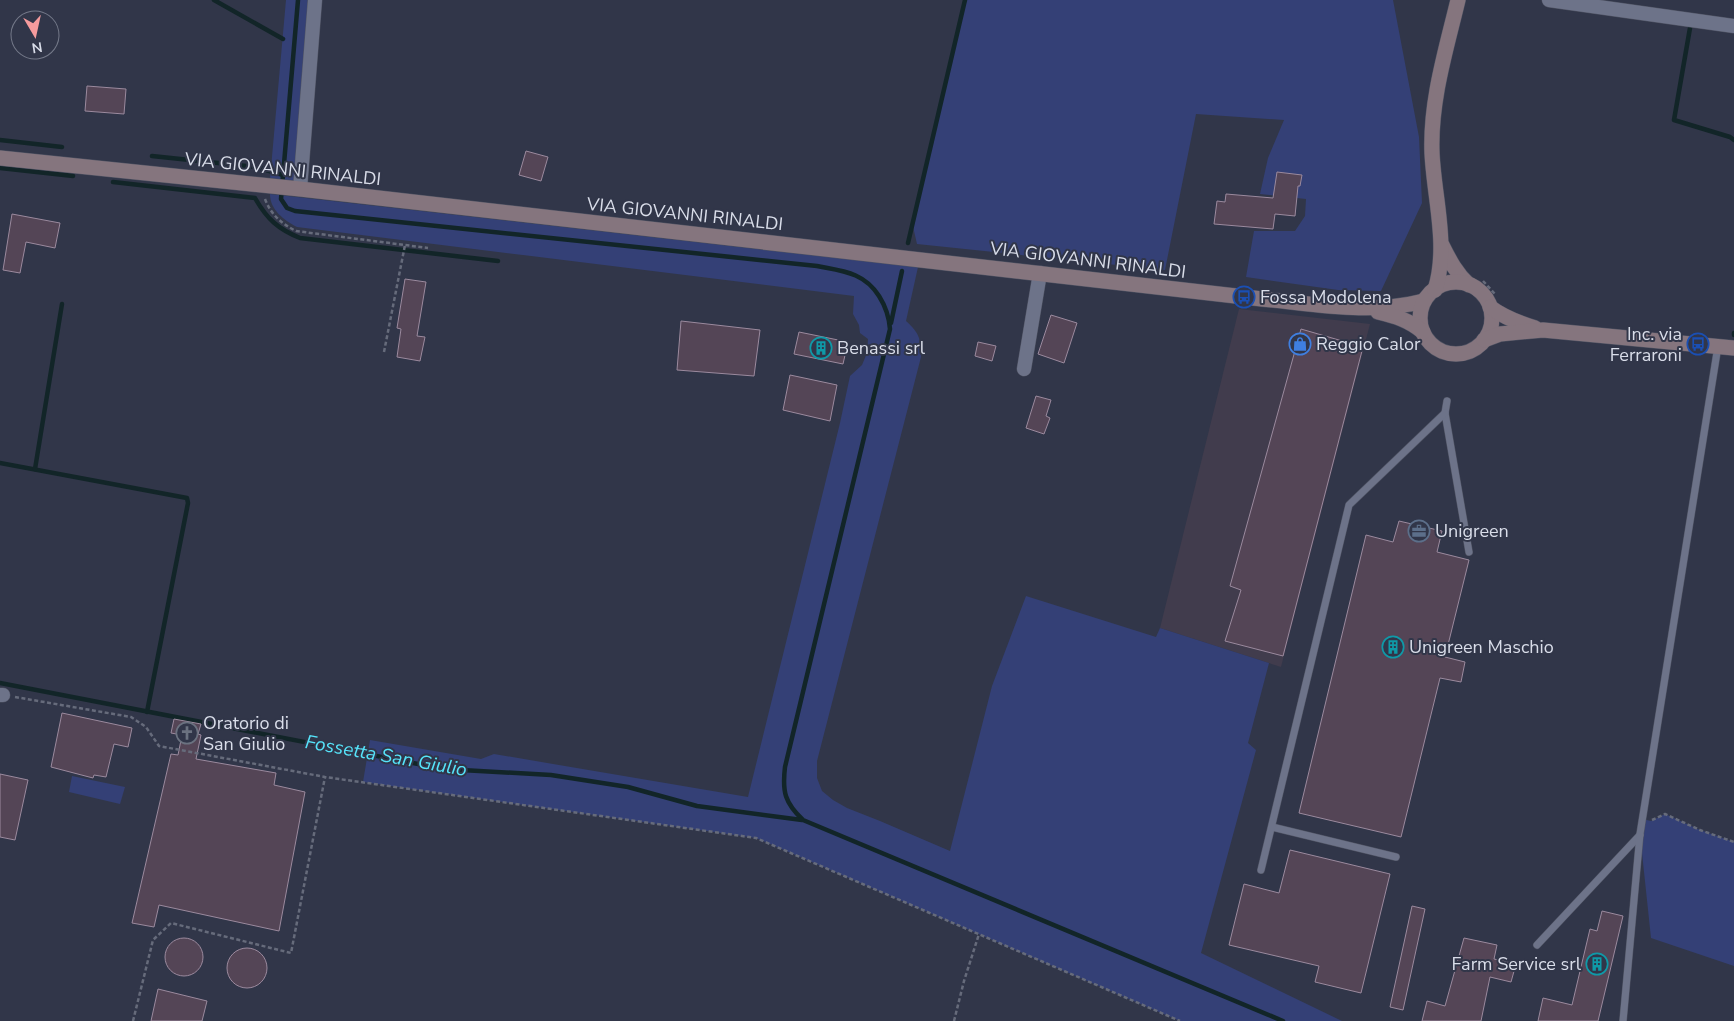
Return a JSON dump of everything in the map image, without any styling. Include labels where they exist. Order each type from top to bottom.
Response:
[{"type":"street","points":[[296,188],[315,0]]},
{"type":"street","points":[[1435,290],[1440,267],[1440,239],[1432,153],[1434,106],[1458,0]]},
{"type":"street","points":[[1549,0],[1734,26]]},
{"type":"street","name":"VIA GIOVANNI RINALDI","points":[[0,158],[296,188],[1244,297],[1366,309],[1400,318],[1414,324],[1423,332]]},
{"type":"street","points":[[1440,239],[1452,265],[1459,276],[1469,285]]},
{"type":"street","points":[[1024,369],[1040,273]]},
{"type":"street","points":[[1453,282],[1469,285],[1476,288],[1484,296],[1490,307],[1492,314],[1490,330],[1484,340],[1473,350],[1452,354],[1442,351],[1431,344],[1420,324],[1424,301],[1441,285],[1453,282]]},
{"type":"street","name":"VIA GIOVANNI RINALDI","points":[[1366,309],[1407,306],[1424,301]]},
{"type":"street","points":[[1490,307],[1522,324],[1544,330],[1734,348]]},
{"type":"street","points":[[1484,340],[1500,334],[1544,330]]},
{"type":"lane","points":[[1623,1021],[1642,819],[1718,346]]},
{"type":"lane","points":[[1447,401],[1445,413],[1469,552]]},
{"type":"lane","points":[[1261,870],[1349,505],[1445,413]]},
{"type":"lane","points":[[1272,827],[1396,857]]},
{"type":"lane","points":[[1537,946],[1640,834]]},
{"type":"path","points":[[268,186],[264,198],[268,207],[282,224],[296,232],[428,248]]},
{"type":"path","points":[[384,352],[405,245]]},
{"type":"path","points":[[1,695],[131,717],[146,727],[159,746],[325,777],[756,838],[1180,1021]]},
{"type":"path","points":[[133,1021],[153,940],[171,923],[291,953],[325,777]]},
{"type":"path","points":[[1642,819],[1651,821],[1666,814],[1700,830],[1734,842]]},
{"type":"path","points":[[954,1021],[979,934]]},
{"type":"shaded area","points":[[286,0],[311,0],[295,181],[270,179]]},
{"type":"shaded area","points":[[965,0],[1393,0],[1419,137],[1422,203],[1381,291],[1338,290],[1246,277],[1254,231],[1295,231],[1305,216],[1306,199],[1260,194],[1268,158],[1284,120],[1196,114],[1165,270],[917,244],[912,222]]},
{"type":"shaded area","points":[[270,194],[918,267],[906,321],[919,337],[921,357],[817,761],[817,778],[822,791],[847,808],[950,851],[992,686],[1026,596],[1156,637],[1160,628],[1269,663],[1248,743],[1256,750],[1201,953],[1342,1021],[1180,1021],[756,838],[363,782],[370,740],[481,759],[494,754],[748,797],[850,376],[862,365],[867,353],[868,339],[860,333],[859,325],[853,314],[854,296],[297,227],[275,210]]},
{"type":"shaded area","points":[[1239,309],[1370,324],[1281,667],[1160,628]]},
{"type":"shaded area","points":[[72,776],[125,787],[120,804],[69,792]]},
{"type":"shaded area","points":[[1665,814],[1700,830],[1734,842],[1734,966],[1651,938],[1640,834],[1642,819],[1651,821]]},
{"type":"building","points":[[87,86],[126,89],[124,114],[85,111]]},
{"type":"building","points":[[526,151],[548,157],[541,181],[519,175]]},
{"type":"building","points":[[1277,172],[1302,175],[1300,186],[1298,186],[1295,216],[1275,214],[1273,229],[1214,224],[1217,201],[1225,202],[1226,194],[1273,198]]},
{"type":"building","points":[[12,214],[60,223],[55,248],[26,242],[20,273],[3,270]]},
{"type":"building","points":[[405,279],[426,282],[417,336],[425,337],[420,361],[397,357],[401,329],[397,328]]},
{"type":"building","points":[[1051,315],[1077,323],[1064,363],[1038,354]]},
{"type":"building","points":[[681,321],[760,330],[754,376],[677,370]]},
{"type":"building","points":[[1301,329],[1363,347],[1283,656],[1225,641],[1241,590],[1230,586]]},
{"type":"building","name":"Benassi srl","points":[[799,332],[848,342],[843,364],[794,354]]},
{"type":"building","points":[[978,342],[996,346],[992,361],[975,356]]},
{"type":"building","points":[[790,375],[837,385],[830,421],[783,410]]},
{"type":"building","points":[[1036,396],[1051,400],[1046,416],[1050,418],[1044,434],[1026,428]]},
{"type":"building","name":"Unigreen Maschio","points":[[1399,521],[1442,531],[1437,552],[1469,560],[1445,657],[1465,662],[1461,682],[1440,678],[1401,837],[1299,813],[1366,535],[1393,542]]},
{"type":"building","points":[[62,713],[132,728],[128,747],[114,744],[106,777],[94,775],[93,778],[51,767]]},
{"type":"building","points":[[174,719],[201,724],[198,734],[201,735],[196,759],[276,773],[274,785],[305,792],[279,931],[159,905],[154,927],[132,923],[171,754],[178,755],[182,735],[171,733]]},
{"type":"building","points":[[0,774],[28,780],[15,840],[0,837]]},
{"type":"building","points":[[1290,850],[1390,874],[1361,993],[1315,982],[1319,966],[1229,945],[1244,884],[1279,893]]},
{"type":"building","points":[[1412,906],[1425,909],[1403,1010],[1390,1007]]},
{"type":"building","name":"Farm Service srl","points":[[1602,911],[1623,916],[1598,1021],[1538,1021],[1543,998],[1572,1005],[1590,929],[1597,931]]},
{"type":"building","points":[[184,938],[198,943],[203,957],[198,971],[184,976],[170,971],[165,957],[170,943]]},
{"type":"building","points":[[1464,938],[1497,945],[1494,959],[1516,964],[1511,982],[1490,977],[1481,1021],[1422,1021],[1427,1001],[1445,1006]]},
{"type":"building","points":[[247,948],[261,954],[267,968],[261,982],[247,988],[233,982],[227,968],[233,954]]},
{"type":"building","points":[[158,989],[207,1001],[202,1021],[151,1021]]},
{"type":"waterway","points":[[214,0],[283,39]]},
{"type":"waterway","points":[[298,0],[281,199],[287,208],[295,211],[817,266],[852,274],[873,288],[885,308],[890,329],[785,767],[784,783],[786,796],[792,808],[803,820],[1283,1021]]},
{"type":"waterway","points":[[908,243],[965,0]]},
{"type":"waterway","points":[[1690,28],[1674,120],[1730,137],[1734,140]]},
{"type":"waterway","points":[[0,140],[62,147]]},
{"type":"waterway","points":[[152,156],[256,167],[283,175]]},
{"type":"waterway","points":[[0,168],[73,176]]},
{"type":"waterway","points":[[113,182],[255,198],[264,212],[274,222],[285,231],[300,238],[498,261]]},
{"type":"waterway","points":[[891,323],[902,271]]},
{"type":"waterway","points":[[35,469],[62,304]]},
{"type":"waterway","points":[[0,463],[187,498],[188,503],[147,712]]},
{"type":"waterway","name":"Fossetta San Giulio","points":[[0,683],[444,769],[551,775],[628,787],[697,806],[802,820]]},
{"type":"place","name":"Fossa Modolena","points":[[1244,297]]},
{"type":"place","name":"Reggio Calor","points":[[1300,344]]},
{"type":"place","name":"Inc. via Ferraroni","points":[[1698,344]]},
{"type":"place","name":"Benassi srl","points":[[821,348]]},
{"type":"place","name":"Unigreen","points":[[1419,531]]},
{"type":"place","name":"Unigreen Maschio","points":[[1393,647]]},
{"type":"place","name":"Oratorio di San Giulio","points":[[187,733]]},
{"type":"place","name":"Farm Service srl","points":[[1597,964]]}]
